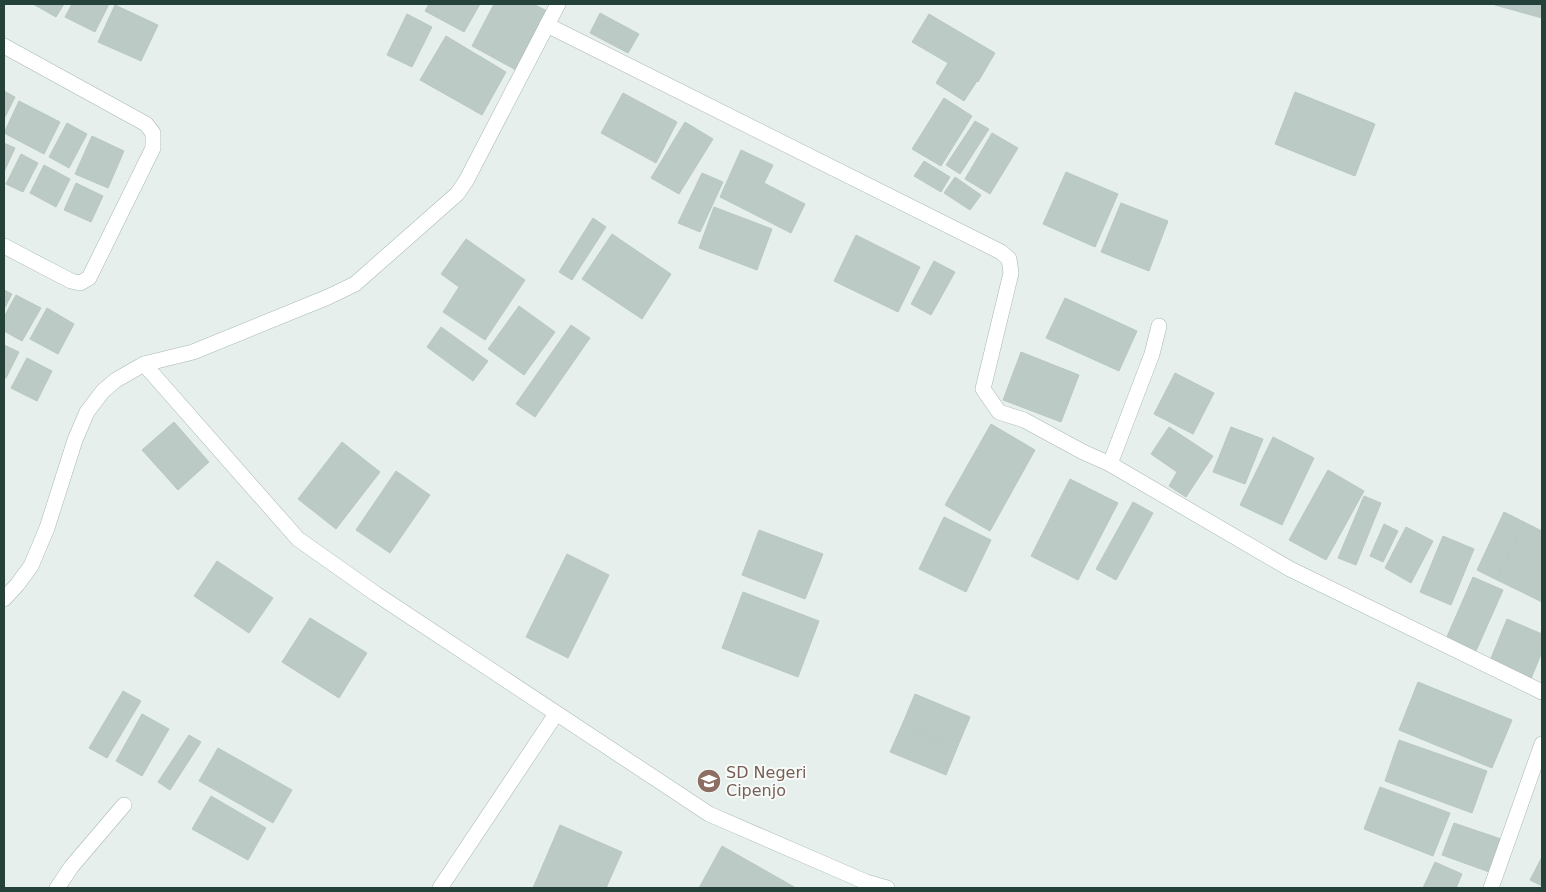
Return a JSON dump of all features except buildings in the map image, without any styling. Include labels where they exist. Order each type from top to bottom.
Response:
[{"type":"street","points":[[4,599],[17,586],[31,566],[47,528],[75,440],[87,412],[102,391],[116,380],[144,364],[193,352],[328,297],[355,284],[458,194],[558,4]]},
{"type":"street","points":[[547,25],[1001,252],[1008,259],[1011,273],[982,389],[998,412],[1024,420],[1083,452],[1110,464],[1290,569],[1542,692]]},
{"type":"street","points":[[4,46],[146,124],[153,133],[153,148],[89,278],[80,283],[71,282],[4,246]]},
{"type":"street","points":[[1110,464],[1152,354],[1159,326]]},
{"type":"street","points":[[144,364],[298,538],[376,594],[710,814],[866,882],[887,888]]},
{"type":"street","points":[[440,888],[556,714]]},
{"type":"street","points":[[1491,888],[1542,744]]},
{"type":"street","points":[[58,888],[72,866],[124,805]]},
{"type":"place","name":"SD Negeri Cipenjo","points":[[709,781]]}]
